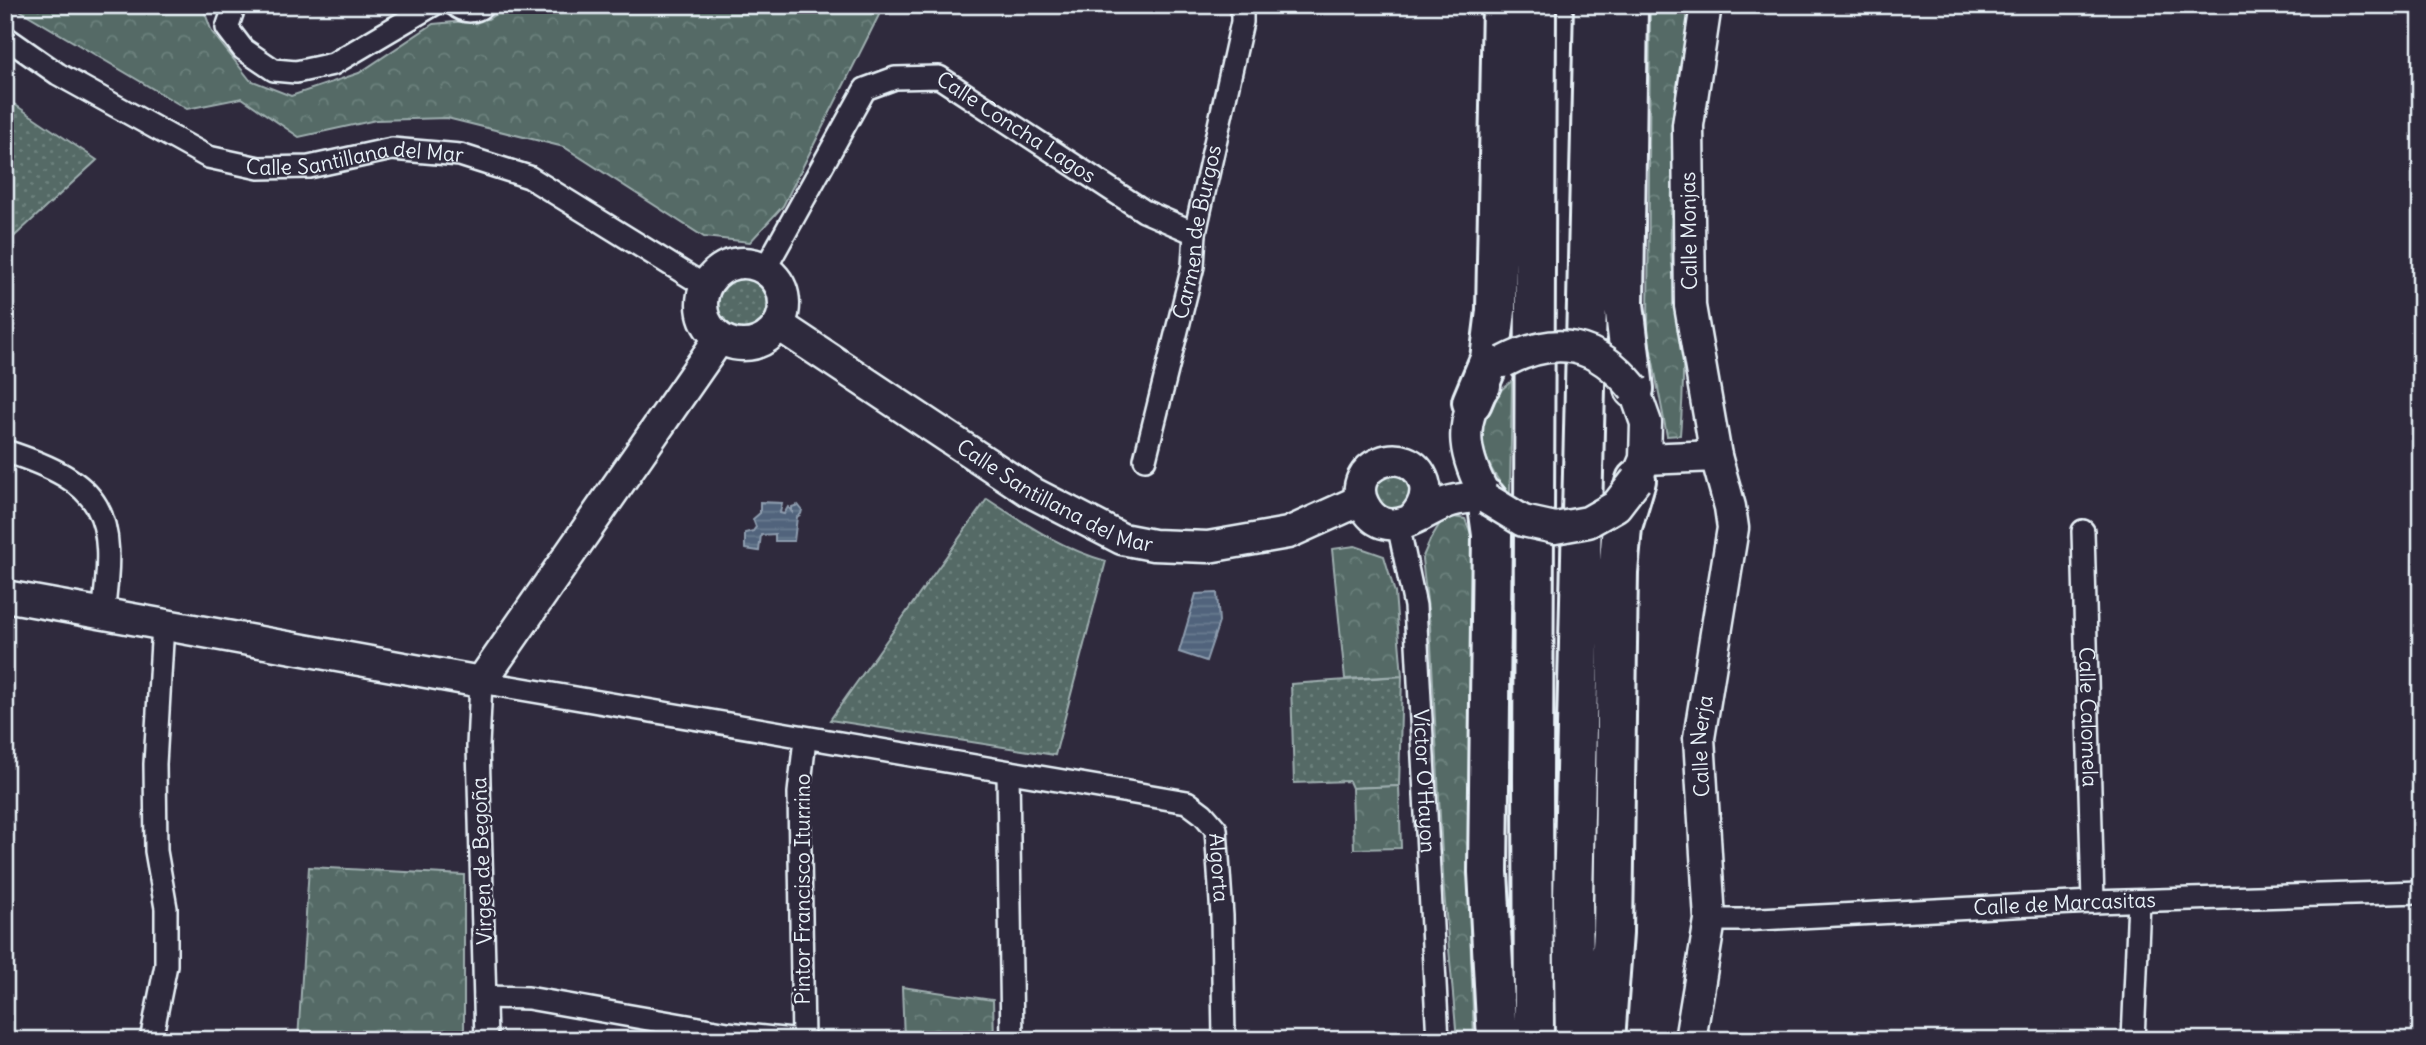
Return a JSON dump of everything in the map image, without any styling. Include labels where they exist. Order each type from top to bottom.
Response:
[{"type":"highway","points":[[1472,402],[1490,359],[1496,311],[1502,5]]},
{"type":"highway","points":[[1534,1040],[1536,5]]},
{"type":"highway","points":[[1575,1040],[1573,898],[1594,5]]},
{"type":"highway","points":[[1628,5],[1624,303],[1634,389]]},
{"type":"highway","points":[[1605,1040],[1613,933],[1618,572],[1622,527],[1641,469]]},
{"type":"highway","points":[[1486,497],[1492,535],[1488,872],[1497,1040]]},
{"type":"street","points":[[235,5],[227,28],[243,49],[274,70],[296,72],[333,64],[432,5]]},
{"type":"street","points":[[455,5],[470,12],[484,5]]},
{"type":"street","name":"Carmen de Burgos","points":[[1145,459],[1193,266],[1195,233],[1242,22],[1242,5]]},
{"type":"street","name":"Calle Monjas","points":[[1706,5],[1688,125],[1690,306],[1716,456]]},
{"type":"street","name":"Calle Santillana del Mar","points":[[5,37],[58,74],[208,157],[260,168],[309,167],[392,149],[460,155],[529,177],[705,286]]},
{"type":"street","name":"Calle Concha Lagos","points":[[765,269],[864,89],[895,78],[939,76],[1144,211],[1195,233]]},
{"type":"street","points":[[743,262],[765,269],[780,285],[784,305],[779,325],[762,341],[751,344],[740,346],[719,339],[706,324],[703,314],[701,305],[705,286],[721,268],[743,262]]},
{"type":"street","name":"Calle Santillana del Mar","points":[[779,325],[1029,491],[1122,539],[1153,545],[1209,547],[1288,533],[1361,500]]},
{"type":"street","points":[[5,596],[481,682],[719,339]]},
{"type":"street","points":[[1550,345],[1575,347],[1599,356],[1619,370],[1634,389],[1646,423],[1641,469],[1616,506],[1588,522],[1555,528],[1523,521],[1486,497],[1467,451],[1466,426],[1472,402],[1504,362],[1526,351],[1550,345]]},
{"type":"street","points":[[5,451],[45,464],[67,478],[96,503],[105,523],[108,544],[103,613]]},
{"type":"street","points":[[1421,474],[1446,465],[1467,451]]},
{"type":"street","points":[[1641,469],[1716,456]]},
{"type":"street","name":"Calle Nerja","points":[[1690,1040],[1710,919],[1699,738],[1733,528],[1716,456]]},
{"type":"street","points":[[1405,522],[1420,511],[1426,486],[1421,474],[1410,464],[1395,459],[1380,461],[1368,470],[1361,484],[1361,500],[1369,514],[1382,523],[1405,522],[1450,502],[1486,497]]},
{"type":"street","name":"Víctor O'Hayon","points":[[1405,522],[1415,607],[1437,1040]]},
{"type":"street","name":"Calle Calomela","points":[[2083,531],[2093,902]]},
{"type":"street","points":[[152,1040],[166,965],[166,908],[156,851],[155,789],[163,624]]},
{"type":"street","name":"Algorta","points":[[481,682],[1187,802],[1203,814],[1216,829],[1222,916],[1224,1040]]},
{"type":"street","name":"Virgen de Begoña","points":[[481,682],[478,746],[486,1040]]},
{"type":"street","name":"Pintor Francisco Iturrino","points":[[803,1040],[799,793],[805,739]]},
{"type":"street","points":[[1008,772],[1012,1040]]},
{"type":"street","name":"Calle de Marcasitas","points":[[1710,919],[1741,920],[2093,902],[2421,892]]},
{"type":"street","points":[[2133,1040],[2139,901]]},
{"type":"street","points":[[485,997],[528,998],[728,1033],[792,1040]]},
{"type":"green space","points":[[11,5],[202,5],[212,32],[250,80],[291,96],[359,73],[433,24],[488,19],[509,5],[884,5],[783,206],[750,242],[704,237],[564,147],[447,118],[376,120],[299,137],[242,98],[187,109]]},
{"type":"green space","points":[[1650,5],[1693,5],[1677,127],[1671,218],[1671,258],[1682,337],[1682,407],[1680,435],[1667,436],[1648,335]]},
{"type":"green space","points":[[5,98],[97,160],[5,245]]},
{"type":"green space","points":[[744,271],[762,277],[770,285],[776,303],[770,321],[762,329],[744,335],[726,329],[718,321],[712,303],[718,285],[726,277]]},
{"type":"green space","points":[[1512,381],[1510,494],[1490,466],[1482,436],[1489,407],[1498,393]]},
{"type":"green space","points":[[1405,473],[1415,503],[1383,516],[1372,483],[1377,476]]},
{"type":"green space","points":[[987,499],[1059,543],[1106,561],[1055,755],[830,720]]},
{"type":"green space","points":[[1454,517],[1465,519],[1471,534],[1473,561],[1470,928],[1474,1040],[1457,1040],[1444,892],[1430,626],[1422,559],[1442,520]]},
{"type":"green space","points":[[1355,546],[1384,556],[1395,593],[1402,676],[1345,679],[1332,549]]},
{"type":"green space","points":[[1402,676],[1399,786],[1352,788],[1349,781],[1294,783],[1291,684]]},
{"type":"green space","points":[[1399,786],[1401,848],[1354,849],[1352,788]]},
{"type":"green space","points":[[309,867],[464,875],[464,1040],[298,1040]]},
{"type":"green space","points":[[902,987],[993,1000],[994,1040],[904,1040]]},
{"type":"water","points":[[760,502],[782,503],[780,513],[784,514],[788,507],[792,512],[792,507],[798,505],[802,510],[797,517],[794,541],[775,541],[775,534],[761,535],[759,551],[745,549],[745,533],[756,527],[753,519],[760,513]]},
{"type":"water","points":[[1217,593],[1219,622],[1206,661],[1179,652],[1196,594]]}]
